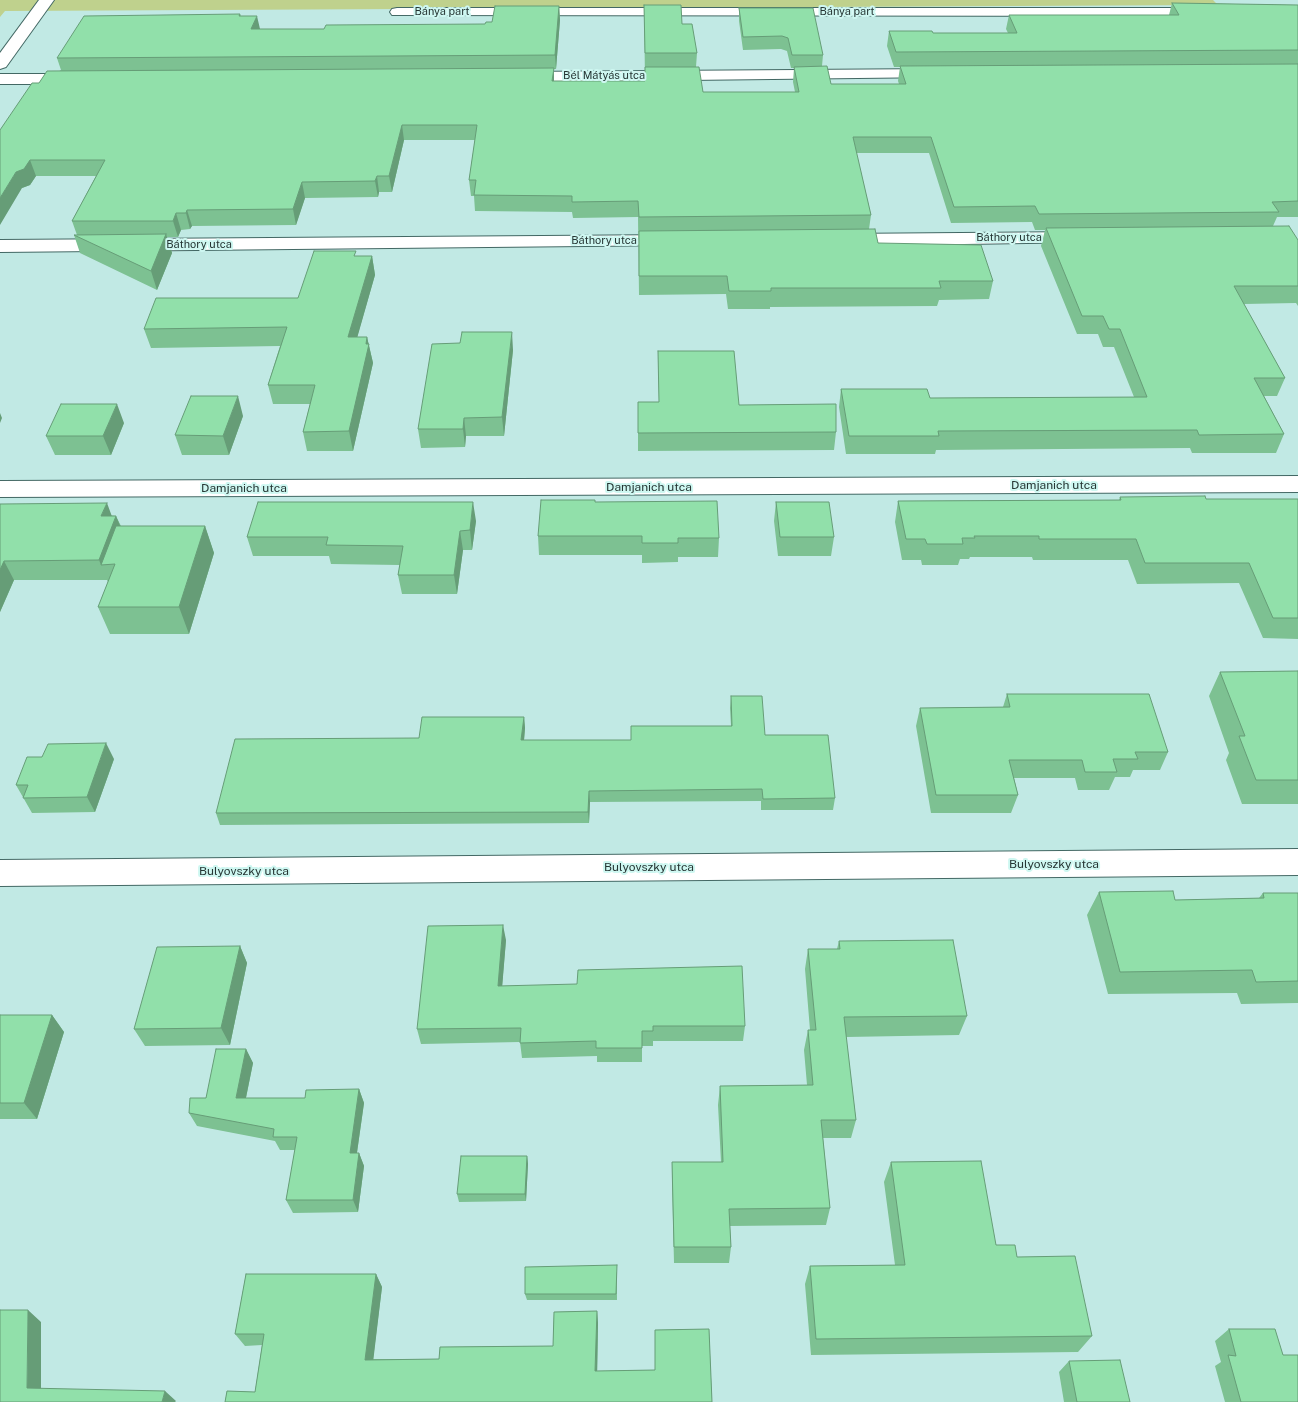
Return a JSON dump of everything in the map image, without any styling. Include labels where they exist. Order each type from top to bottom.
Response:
[{"type":"street","points":[[0,64],[47,0]]},
{"type":"street","name":"Bánya part","points":[[397,12],[1224,12]]},
{"type":"street","name":"Bél Mátyás utca","points":[[502,77],[950,74]]},
{"type":"street","points":[[0,80],[94,79]]},
{"type":"street","name":"Báthory utca","points":[[819,240],[1098,238]]},
{"type":"street","name":"Báthory utca","points":[[0,246],[699,241]]},
{"type":"street","name":"Damjanich utca","points":[[0,489],[1298,484]]},
{"type":"street","name":"Bulyovszky utca","points":[[0,873],[1298,862]]},
{"type":"green space","points":[[0,0],[1213,0],[1218,5],[5,11],[0,17]]},
{"type":"building","points":[[1172,3],[1298,5],[1298,50],[896,52],[889,31],[1017,33],[1009,15],[1179,15]]},
{"type":"building","points":[[644,5],[681,5],[682,24],[692,24],[697,53],[645,53]]},
{"type":"building","points":[[495,6],[559,6],[555,55],[57,58],[84,16],[240,14],[239,16],[257,16],[251,29],[324,29],[326,25],[485,24],[486,22],[492,22]]},
{"type":"building","points":[[739,8],[813,8],[823,55],[792,55],[788,38],[782,36],[743,37]]},
{"type":"building","points":[[1298,64],[1298,201],[1272,202],[1279,212],[1039,214],[1035,206],[954,207],[931,137],[853,137],[871,215],[639,217],[638,201],[572,202],[572,196],[474,195],[476,180],[469,180],[477,125],[402,125],[389,176],[377,176],[375,181],[302,182],[293,209],[187,210],[186,213],[176,213],[173,221],[72,221],[105,160],[30,160],[24,169],[16,172],[0,198],[0,130],[32,83],[39,83],[47,71],[554,68],[552,81],[645,81],[645,67],[699,67],[703,92],[799,92],[794,67],[827,66],[831,84],[906,84],[900,66]]},
{"type":"building","points":[[1289,226],[1298,240],[1298,286],[1234,286],[1285,378],[1254,378],[1284,434],[1199,435],[1197,430],[938,431],[939,436],[849,436],[841,389],[927,389],[930,398],[1147,397],[1120,329],[1109,329],[1103,316],[1082,316],[1046,228]]},
{"type":"building","points":[[875,229],[878,243],[981,245],[993,281],[939,281],[941,288],[771,288],[771,291],[729,291],[727,276],[639,276],[639,231]]},
{"type":"building","points":[[166,234],[151,271],[74,235]]},
{"type":"building","points":[[314,251],[356,251],[354,256],[372,256],[348,337],[367,337],[366,344],[369,344],[349,431],[303,432],[315,385],[268,385],[287,327],[144,329],[156,298],[298,298]]},
{"type":"building","points":[[462,332],[512,332],[502,417],[464,418],[463,429],[418,429],[432,344],[460,343]]},
{"type":"building","points":[[658,351],[734,351],[739,405],[836,404],[836,432],[638,433],[638,402],[659,402]]},
{"type":"building","points":[[191,396],[238,396],[223,436],[175,435]]},
{"type":"building","points":[[61,404],[117,404],[103,436],[46,436]]},
{"type":"building","points":[[1205,496],[1206,499],[1298,499],[1298,618],[1273,618],[1249,563],[1145,563],[1136,539],[1039,539],[1039,536],[974,536],[975,538],[962,538],[963,544],[927,544],[925,539],[906,539],[898,501],[1121,500],[1120,497]]},
{"type":"building","points":[[541,500],[595,500],[595,502],[717,501],[719,538],[678,538],[678,543],[642,543],[642,536],[538,536]]},
{"type":"building","points":[[258,502],[473,502],[470,530],[460,531],[454,575],[398,575],[403,546],[326,545],[328,537],[247,537]]},
{"type":"building","points":[[776,502],[829,502],[834,537],[780,537]]},
{"type":"building","points":[[107,503],[101,516],[116,516],[99,560],[4,561],[0,570],[0,504]]},
{"type":"building","points":[[116,526],[205,526],[179,607],[98,607],[115,564],[101,565]]},
{"type":"building","points":[[1298,671],[1298,780],[1256,780],[1239,736],[1245,736],[1220,672]]},
{"type":"building","points":[[1007,694],[1149,694],[1168,752],[1135,752],[1138,759],[1113,759],[1117,772],[1085,772],[1082,760],[1009,760],[1018,795],[936,795],[920,708],[1010,707]]},
{"type":"building","points":[[731,696],[762,696],[765,735],[828,735],[835,798],[763,799],[762,789],[589,791],[588,812],[216,813],[235,739],[419,738],[422,717],[524,717],[521,740],[631,740],[631,726],[732,726]]},
{"type":"building","points":[[106,743],[87,797],[23,798],[28,785],[16,785],[27,757],[42,757],[48,744]]},
{"type":"building","points":[[1173,891],[1175,900],[1264,898],[1263,893],[1298,893],[1298,981],[1256,982],[1252,970],[1120,972],[1099,892]]},
{"type":"building","points":[[503,925],[498,986],[577,984],[578,970],[742,966],[745,1026],[653,1026],[653,1031],[642,1031],[642,1048],[596,1048],[596,1041],[520,1043],[521,1028],[417,1029],[428,926]]},
{"type":"building","points":[[953,940],[967,1016],[844,1017],[856,1120],[821,1120],[830,1208],[729,1209],[731,1247],[674,1247],[672,1162],[723,1162],[720,1086],[813,1085],[808,1030],[816,1030],[808,949],[840,949],[839,941]]},
{"type":"building","points":[[240,946],[221,1028],[134,1029],[157,947]]},
{"type":"building","points":[[0,1015],[52,1015],[24,1103],[0,1103]]},
{"type":"building","points":[[216,1049],[246,1049],[236,1098],[305,1098],[306,1090],[359,1089],[350,1153],[359,1153],[353,1200],[286,1200],[297,1137],[273,1137],[274,1129],[189,1113],[190,1098],[206,1098]]},
{"type":"building","points":[[461,1156],[527,1156],[525,1194],[457,1194]]},
{"type":"building","points":[[981,1161],[996,1245],[1015,1245],[1017,1257],[1075,1256],[1092,1336],[816,1339],[810,1266],[905,1265],[891,1162]]},
{"type":"building","points":[[617,1265],[616,1294],[525,1294],[525,1267]]},
{"type":"building","points":[[246,1274],[376,1274],[365,1360],[439,1359],[440,1347],[553,1346],[554,1312],[597,1311],[595,1371],[655,1370],[655,1330],[709,1329],[712,1402],[225,1402],[227,1391],[255,1392],[264,1334],[235,1334]]},
{"type":"building","points":[[0,1310],[28,1310],[27,1388],[165,1391],[162,1402],[0,1402]]},
{"type":"building","points":[[1229,1329],[1275,1329],[1283,1355],[1298,1355],[1298,1402],[1241,1402],[1228,1355],[1236,1356]]},
{"type":"building","points":[[1120,1360],[1130,1402],[1077,1402],[1069,1361]]}]
